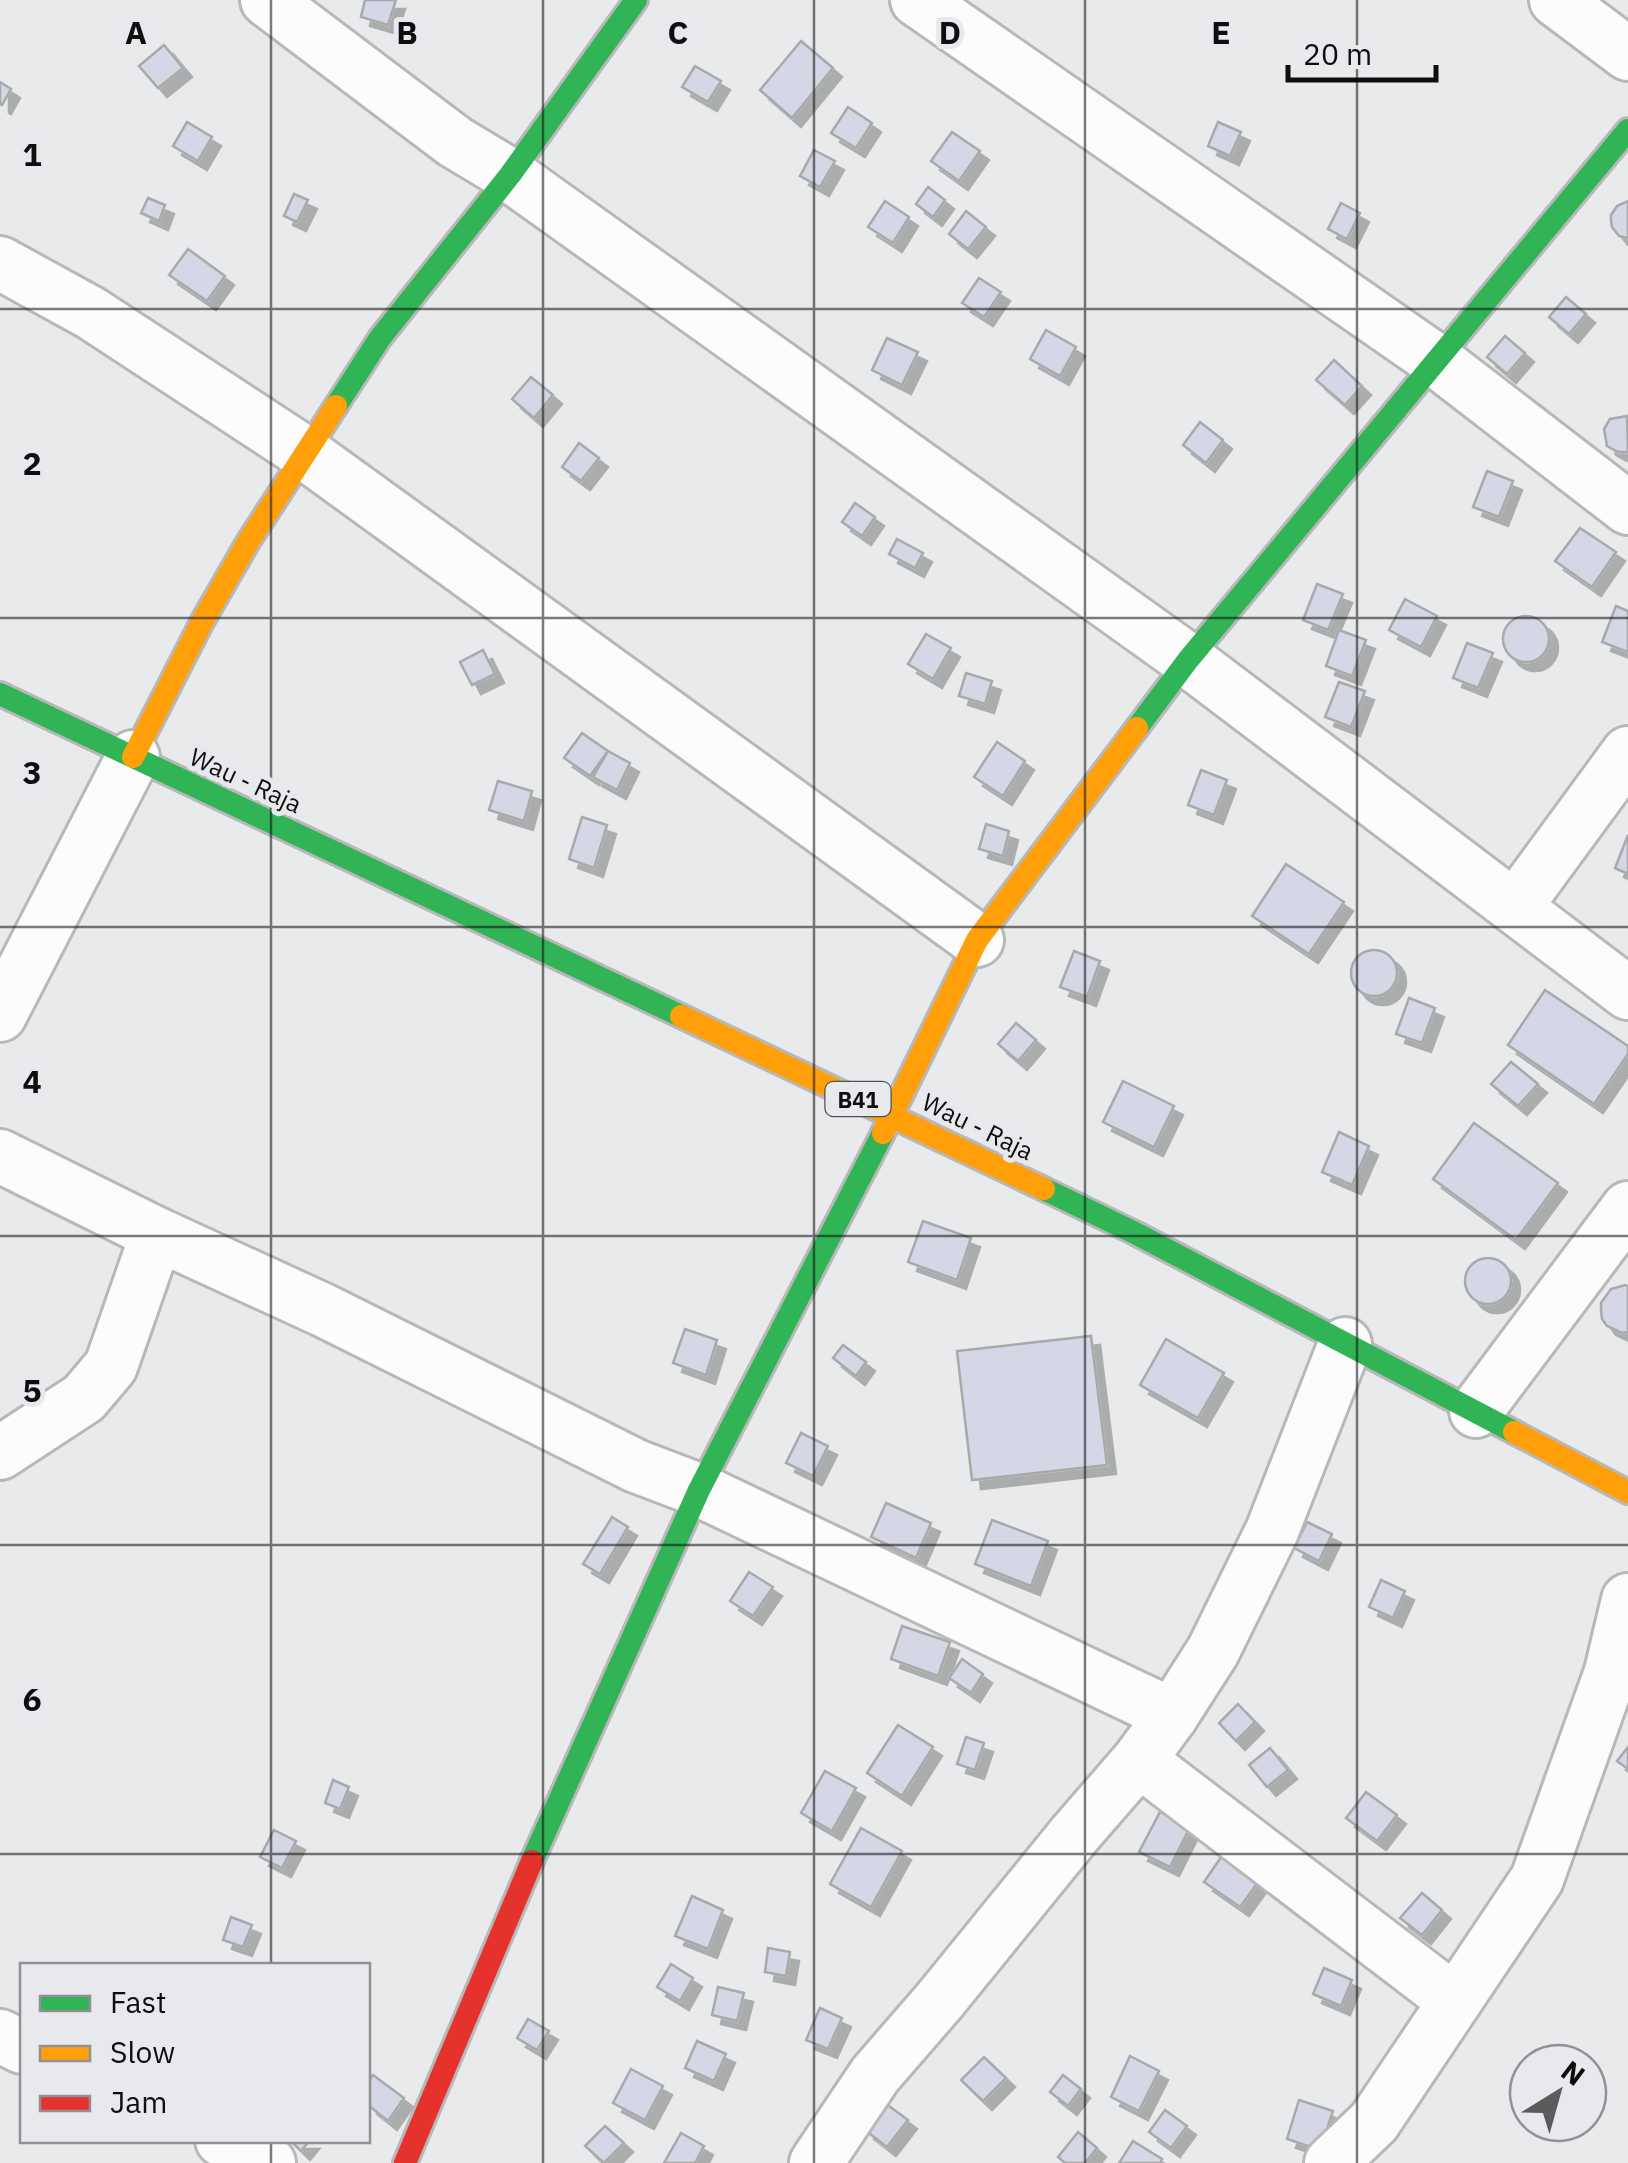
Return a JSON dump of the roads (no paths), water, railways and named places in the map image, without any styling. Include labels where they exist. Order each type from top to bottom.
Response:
[{"type":"street","points":[[267,0],[455,142],[510,174],[1188,660],[1628,992]]},
{"type":"street","points":[[0,1016],[202,622],[248,542],[380,338],[510,174],[636,0]]},
{"type":"street","points":[[917,0],[1437,361],[1628,508]]},
{"type":"street","points":[[1556,0],[1628,54]]},
{"type":"street","points":[[404,2163],[508,1917],[699,1490],[892,1115],[977,940],[1188,660],[1628,130]]},
{"type":"street","points":[[0,263],[91,313],[305,453],[977,940]]},
{"type":"street","name":"Wau - Raja","points":[[0,694],[1135,1233],[1628,1492]]},
{"type":"street","points":[[1514,907],[1628,753]]},
{"type":"street","points":[[0,1156],[323,1310],[636,1466],[699,1490],[1172,1714]]},
{"type":"street","points":[[1476,1411],[1628,1208]]},
{"type":"street","points":[[0,1453],[84,1398],[111,1366],[157,1234]]},
{"type":"street","points":[[816,2163],[874,2075],[1139,1760],[1213,1651],[1272,1531],[1344,1344]]},
{"type":"street","points":[[1331,2163],[1374,2122],[1538,1879],[1611,1672],[1628,1600]]},
{"type":"street","points":[[1139,1760],[1456,2002]]},
{"type":"street","points":[[228,2143],[269,2163]]}]
